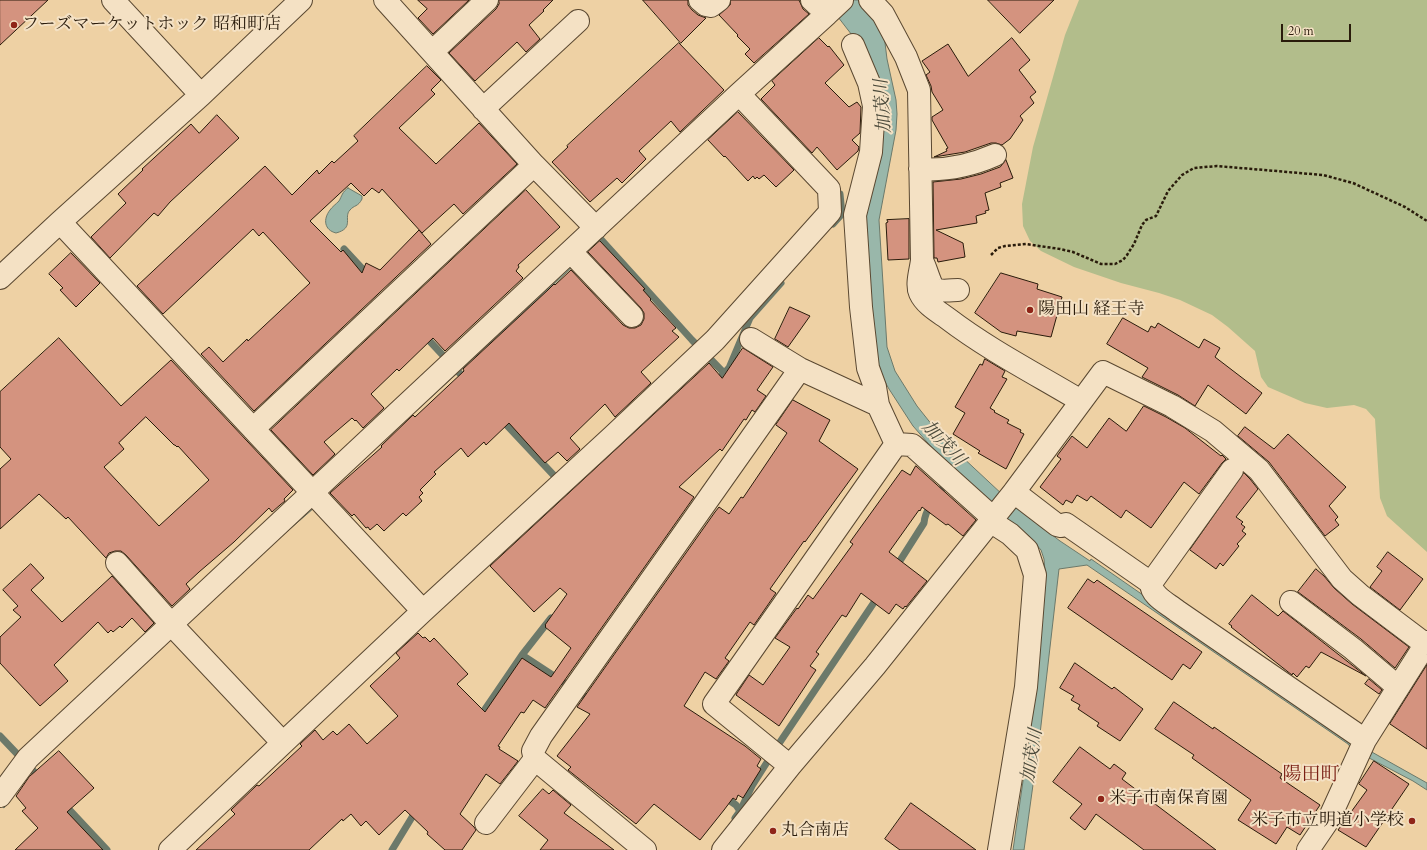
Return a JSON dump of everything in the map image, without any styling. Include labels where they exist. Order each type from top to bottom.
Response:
[{"type":"street","points":[[113,0],[201,95]]},
{"type":"street","points":[[0,278],[201,95],[302,0]]},
{"type":"street","points":[[384,0],[534,165],[596,228]]},
{"type":"street","points":[[432,52],[487,0]]},
{"type":"street","points":[[700,0],[706,5],[711,6],[719,0]]},
{"type":"street","points":[[870,0],[883,14],[890,26],[906,57],[920,90],[922,260],[919,281],[920,292],[935,310],[968,334],[1081,401]]},
{"type":"street","points":[[0,796],[28,758],[571,252],[739,94],[828,6]]},
{"type":"street","points":[[483,109],[578,21]]},
{"type":"street","points":[[853,45],[869,84],[874,106],[871,152],[855,215],[868,368],[876,388],[878,405],[896,444]]},
{"type":"street","points":[[170,850],[423,611],[614,436],[715,340],[830,212],[829,189],[739,94]]},
{"type":"street","points":[[920,170],[966,165],[995,155]]},
{"type":"street","points":[[253,429],[534,165]]},
{"type":"street","points":[[60,222],[423,611]]},
{"type":"street","points":[[571,252],[632,316]]},
{"type":"street","points":[[922,260],[932,287],[936,290],[958,290]]},
{"type":"street","points":[[751,339],[800,369],[878,405]]},
{"type":"street","points":[[645,850],[535,759],[533,751],[541,736],[800,369]]},
{"type":"street","points":[[723,850],[790,766],[875,666],[992,520],[1103,372],[1172,406],[1213,431],[1259,470],[1342,579],[1360,595],[1426,643],[1366,740],[1329,819],[1308,850]]},
{"type":"street","points":[[896,444],[912,445],[992,520],[1010,534],[1026,550],[1036,575],[1026,687],[999,850]]},
{"type":"street","points":[[790,766],[714,704],[896,444]]},
{"type":"street","points":[[1150,583],[1232,470]]},
{"type":"street","points":[[1014,492],[1057,525],[1060,526],[1066,524],[1150,583],[1154,594],[1177,611],[1366,740]]},
{"type":"street","points":[[117,563],[171,624],[284,743]]},
{"type":"street","points":[[1291,602],[1353,648],[1398,687]]},
{"type":"street","points":[[486,823],[535,759]]},
{"type":"path","points":[[991,255],[998,248],[1026,244],[1073,252],[1101,264],[1115,264],[1123,260],[1127,255],[1134,244],[1142,225],[1146,220],[1156,216],[1168,191],[1182,175],[1194,168],[1217,166],[1323,176],[1353,183],[1405,207],[1427,221]]},
{"type":"green space","points":[[1079,0],[1427,0],[1427,552],[1387,516],[1380,498],[1375,419],[1366,409],[1354,405],[1327,408],[1305,403],[1268,387],[1261,377],[1255,351],[1212,315],[1180,300],[1121,283],[1074,267],[1041,251],[1030,241],[1023,226],[1022,204],[1033,147],[1065,35]]},
{"type":"water","name":"加茂川","points":[[825,0],[872,0],[884,35],[887,59],[896,100],[897,114],[896,130],[879,220],[887,347],[895,371],[917,406],[944,440],[1019,510],[1060,541],[1090,561],[1091,559],[1332,726],[1370,751],[1427,783],[1427,790],[1352,749],[1348,744],[1087,565],[1059,569],[1040,734],[1024,850],[1013,850],[1030,733],[1039,653],[1045,571],[1044,559],[1041,550],[1029,536],[1006,520],[941,458],[913,426],[879,371],[875,358],[865,218],[882,137],[855,39],[838,17],[805,46],[581,256],[578,262],[326,494],[314,508],[260,555],[25,776],[4,808],[0,805],[32,758]]},
{"type":"water","points":[[348,188],[362,196],[362,199],[348,213],[348,222],[345,228],[336,233],[332,232],[327,227],[326,217]]},
{"type":"building","name":"フーズマーケットホック 昭和町店","points":[[0,0],[48,0],[0,45]]},
{"type":"building","points":[[418,0],[469,0],[433,34],[418,18],[427,9]]},
{"type":"building","points":[[499,0],[553,0],[529,25],[540,39],[526,52],[517,42],[475,81],[449,53],[496,9],[499,4]]},
{"type":"building","points":[[643,0],[688,0],[688,5],[692,10],[698,15],[706,18],[681,43]]},
{"type":"building","points":[[731,0],[799,0],[803,9],[809,14],[754,63],[745,54],[750,49],[719,15],[730,5]]},
{"type":"building","points":[[988,0],[1054,0],[1020,33]]},
{"type":"building","points":[[819,38],[828,47],[829,46],[844,65],[825,83],[849,107],[857,102],[861,107],[860,133],[852,140],[859,147],[858,151],[837,170],[817,147],[812,153],[761,99],[775,85],[772,81]]},
{"type":"building","points":[[1012,38],[1030,60],[1019,70],[1036,92],[1030,97],[1034,103],[1020,116],[1023,120],[1010,139],[1002,145],[991,143],[965,152],[934,157],[947,151],[946,149],[948,148],[932,120],[932,117],[943,110],[932,92],[926,75],[930,72],[922,61],[948,44],[968,76]]},
{"type":"building","points":[[679,43],[724,90],[680,132],[671,121],[639,151],[646,159],[622,183],[617,178],[590,202],[552,162],[568,147],[567,146]]},
{"type":"building","points":[[427,66],[441,80],[431,90],[435,94],[399,128],[436,164],[479,123],[517,164],[463,214],[454,204],[422,233],[382,189],[379,193],[372,188],[364,196],[351,183],[310,221],[341,252],[343,250],[362,273],[366,263],[380,270],[419,230],[431,244],[254,411],[201,354],[209,347],[223,362],[247,339],[248,341],[310,283],[263,232],[259,236],[253,229],[163,314],[137,286],[265,166],[292,195],[317,170],[319,174],[332,161],[334,163],[358,141],[354,136]]},
{"type":"building","points":[[738,112],[794,170],[776,187],[764,175],[759,179],[757,177],[755,179],[753,176],[748,181],[708,140]]},
{"type":"building","points":[[217,115],[239,138],[170,202],[158,216],[154,213],[110,258],[91,237],[126,203],[118,194],[143,170],[142,169],[191,124],[199,133]]},
{"type":"building","points":[[1006,160],[1013,178],[1000,183],[1001,187],[985,193],[989,210],[985,211],[986,213],[976,216],[977,223],[936,230],[963,243],[965,257],[938,262],[937,258],[934,258],[933,182],[961,179],[981,174],[1000,167]]},
{"type":"building","points":[[526,190],[560,227],[518,265],[519,267],[516,271],[523,278],[445,351],[433,338],[399,371],[397,369],[371,394],[384,408],[363,428],[356,420],[355,421],[352,418],[324,442],[335,454],[313,475],[271,430]]},
{"type":"building","points":[[909,219],[909,259],[888,260],[887,220]]},
{"type":"building","points":[[600,241],[645,289],[643,290],[651,299],[650,300],[676,328],[672,331],[679,337],[641,372],[651,383],[615,417],[605,404],[570,438],[580,449],[567,461],[558,452],[545,463],[509,423],[486,445],[484,442],[468,457],[461,448],[434,472],[436,474],[420,490],[423,493],[419,497],[422,501],[406,516],[403,513],[384,531],[377,524],[370,530],[368,527],[366,528],[354,514],[352,516],[330,493],[382,447],[381,446],[413,415],[415,417],[464,371],[463,369],[571,270],[623,325],[629,328],[635,328],[641,325],[644,319],[644,313],[641,308],[588,252]]},
{"type":"building","points":[[71,253],[100,283],[76,307],[60,290],[63,288],[49,274]]},
{"type":"building","points":[[1001,273],[1038,284],[1037,289],[1062,297],[1051,337],[1017,331],[1016,336],[1001,332],[975,313]]},
{"type":"building","points":[[790,307],[810,316],[788,347],[775,339]]},
{"type":"building","points":[[1123,318],[1148,332],[1151,326],[1155,328],[1158,323],[1199,348],[1204,339],[1220,348],[1215,357],[1262,393],[1246,414],[1208,385],[1195,406],[1178,395],[1142,377],[1148,368],[1107,344]]},
{"type":"building","points":[[59,338],[121,406],[171,360],[293,490],[284,499],[285,501],[272,512],[269,508],[234,542],[186,584],[190,589],[172,606],[126,555],[121,551],[115,551],[109,553],[106,558],[68,517],[66,519],[39,494],[0,529],[0,469],[11,459],[0,447],[0,392]],"holes":[[[146,417],[177,447],[178,446],[209,480],[159,526],[104,467],[124,449],[119,443]]]},
{"type":"building","points":[[743,348],[773,367],[757,390],[766,396],[755,412],[752,410],[746,420],[744,419],[722,451],[720,449],[679,487],[694,497],[545,708],[533,700],[524,713],[521,712],[498,746],[500,747],[499,749],[518,761],[500,784],[486,774],[460,814],[476,830],[462,850],[445,850],[427,834],[428,832],[405,810],[379,835],[366,821],[361,826],[351,814],[343,821],[342,819],[309,850],[196,850],[235,814],[231,810],[302,746],[300,744],[315,730],[323,740],[333,731],[337,735],[349,724],[367,744],[398,716],[370,686],[400,658],[396,653],[418,633],[430,642],[434,638],[468,674],[457,684],[485,712],[522,658],[551,677],[571,648],[545,627],[545,625],[567,594],[560,588],[534,612],[490,566],[709,363],[722,378]]},
{"type":"building","points":[[985,359],[1005,371],[1002,377],[1007,379],[990,408],[995,411],[994,412],[1009,420],[1007,423],[1021,430],[1020,432],[1024,434],[1006,469],[978,453],[980,451],[953,434],[965,413],[955,407],[980,364],[982,365]]},
{"type":"building","points":[[793,400],[830,420],[819,441],[858,469],[770,589],[776,593],[754,625],[750,622],[725,658],[729,661],[716,679],[705,672],[684,706],[745,746],[761,759],[757,766],[761,769],[743,798],[738,795],[736,800],[733,798],[700,840],[654,804],[636,824],[568,770],[571,767],[557,756],[590,714],[577,707],[715,512],[719,507],[729,514],[741,497],[743,498],[787,433],[776,425]]},
{"type":"building","points":[[1144,406],[1185,428],[1226,459],[1199,494],[1184,482],[1151,528],[1126,510],[1121,518],[1091,496],[1087,501],[1077,495],[1072,503],[1066,500],[1063,505],[1040,487],[1061,459],[1057,456],[1072,436],[1087,448],[1109,418],[1126,431]]},
{"type":"building","points":[[1245,427],[1274,449],[1288,434],[1346,487],[1329,506],[1338,517],[1335,520],[1339,525],[1325,536],[1269,462],[1238,436]]},
{"type":"building","points":[[916,466],[976,520],[963,536],[922,507],[920,511],[919,510],[889,552],[927,581],[906,607],[905,606],[903,609],[896,604],[889,614],[861,593],[846,617],[842,615],[816,652],[819,654],[810,666],[816,670],[779,726],[736,695],[737,693],[749,675],[763,685],[790,647],[775,638],[808,595],[813,599],[853,544],[850,542],[902,470],[910,475]]},
{"type":"building","points":[[1244,473],[1258,489],[1236,517],[1243,522],[1241,524],[1245,527],[1242,531],[1246,534],[1237,544],[1239,546],[1223,566],[1220,563],[1216,569],[1190,550]]},
{"type":"building","points":[[1388,552],[1423,579],[1400,610],[1370,587],[1382,571],[1377,567]]},
{"type":"building","points":[[31,564],[44,578],[31,590],[62,622],[112,576],[154,623],[145,632],[132,618],[122,628],[120,626],[113,632],[111,630],[108,633],[98,622],[54,665],[68,681],[40,706],[0,663],[0,637],[21,617],[13,610],[18,606],[3,590]]},
{"type":"building","points":[[1316,569],[1352,604],[1409,647],[1395,668],[1361,639],[1298,592]]},
{"type":"building","points":[[1088,579],[1094,583],[1097,580],[1202,652],[1190,669],[1183,664],[1172,680],[1068,608]]},
{"type":"building","points":[[1252,595],[1278,616],[1283,611],[1366,676],[1321,652],[1309,668],[1306,666],[1297,677],[1293,673],[1292,675],[1229,624]]},
{"type":"building","points":[[1075,663],[1112,689],[1114,687],[1143,709],[1120,741],[1097,726],[1099,723],[1078,709],[1080,705],[1071,700],[1074,696],[1060,688]]},
{"type":"building","points":[[1427,665],[1427,749],[1390,724]]},
{"type":"building","points":[[1369,679],[1382,690],[1379,694],[1365,684]]},
{"type":"building","points":[[1174,702],[1213,729],[1214,727],[1282,774],[1280,778],[1320,805],[1300,835],[1287,827],[1276,844],[1238,820],[1251,800],[1192,758],[1194,755],[1155,729]]},
{"type":"building","points":[[1080,747],[1110,769],[1114,764],[1126,773],[1122,779],[1216,850],[1144,850],[1096,814],[1085,830],[1070,818],[1082,804],[1053,782]]},
{"type":"building","points":[[59,751],[94,788],[67,812],[103,850],[15,850],[38,828],[22,811],[26,808],[16,796],[29,777]]},
{"type":"building","points":[[1374,761],[1409,784],[1366,847],[1338,830],[1367,790],[1359,784]]},
{"type":"building","points":[[543,789],[549,794],[553,790],[571,805],[564,813],[614,850],[540,850],[548,840],[519,816]]},
{"type":"building","points":[[911,803],[976,850],[900,850],[885,839]]},
{"type":"waterway","points":[[833,224],[842,214],[840,194]]},
{"type":"waterway","points":[[598,236],[692,340],[724,373]]},
{"type":"waterway","points":[[344,249],[369,276]]},
{"type":"waterway","points":[[715,383],[729,368],[750,318],[781,283]]},
{"type":"waterway","points":[[424,335],[466,380]]},
{"type":"waterway","points":[[501,419],[576,499]]},
{"type":"waterway","points":[[896,567],[924,523],[930,506],[948,481]]},
{"type":"waterway","points":[[735,818],[752,786],[776,748],[879,595]]},
{"type":"waterway","points":[[479,718],[522,655],[551,618]]},
{"type":"waterway","points":[[522,655],[592,701]]},
{"type":"waterway","points":[[0,736],[40,778]]},
{"type":"waterway","points":[[723,796],[736,805],[740,811]]},
{"type":"waterway","points":[[63,803],[107,850]]},
{"type":"waterway","points":[[392,850],[417,809]]},
{"type":"place","name":"フーズマーケットホック 昭和町店","points":[[14,25]]},
{"type":"place","name":"陽田山 経王寺","points":[[1030,310]]},
{"type":"place","name":"米子市南保育園","points":[[1101,799]]},
{"type":"place","name":"米子市立明道小学校","points":[[1412,821]]},
{"type":"place","name":"丸合南店","points":[[773,831]]},
{"type":"district","name":"陽田町","points":[[1311,776]]}]
